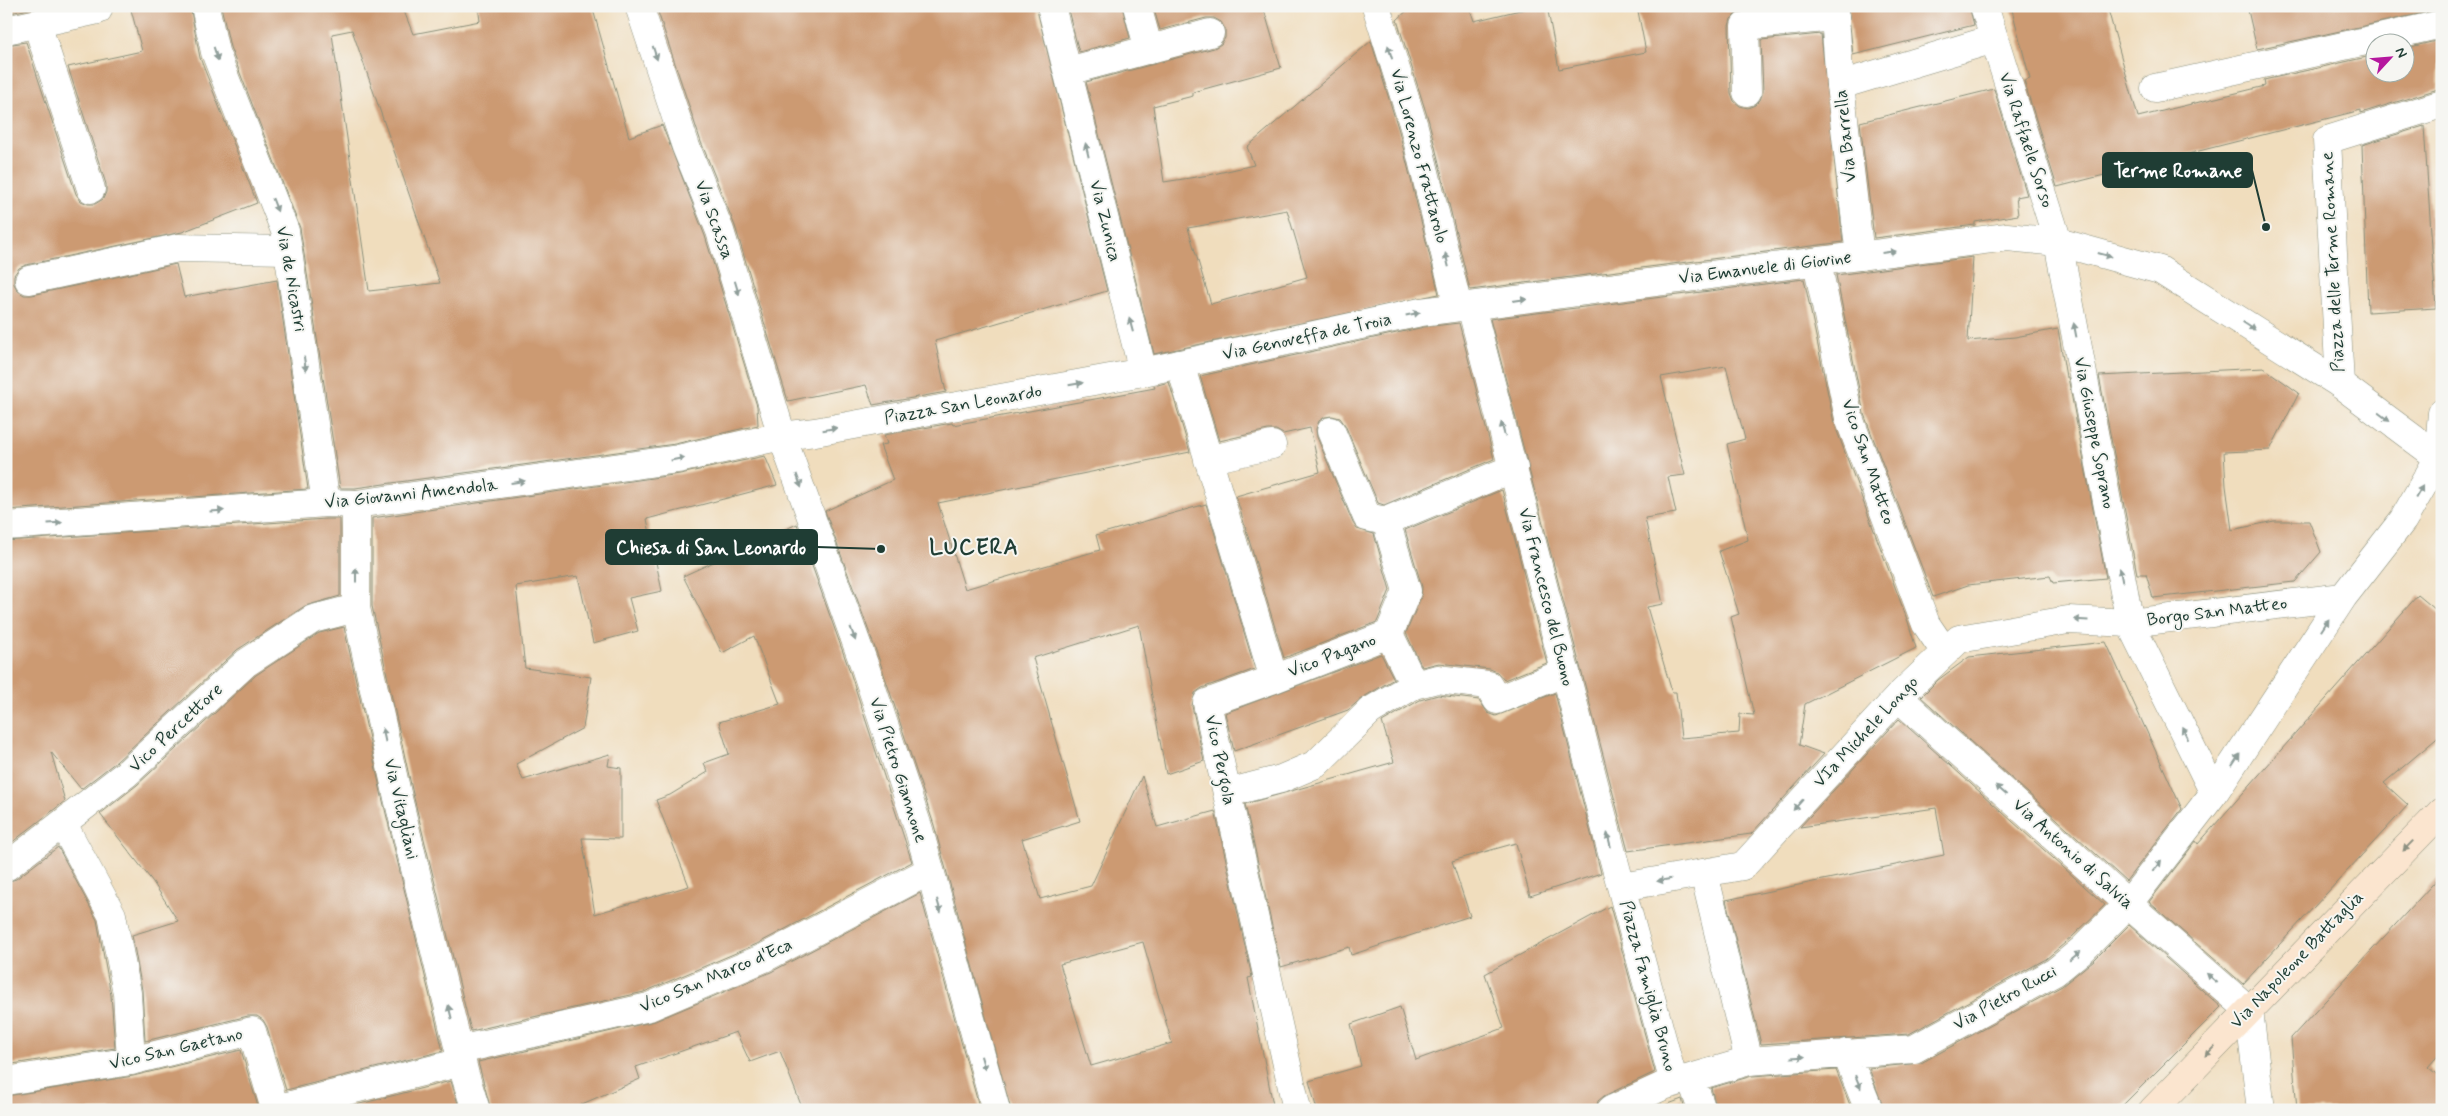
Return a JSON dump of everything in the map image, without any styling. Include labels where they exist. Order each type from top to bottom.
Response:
[{"type":"main road","name":"Via Napoleone Battaglia","points":[[2153,1110],[2442,811]]},
{"type":"street","points":[[6,30],[98,10],[97,6]]},
{"type":"street","name":"Via de Nicastri","points":[[205,6],[215,52],[285,231],[326,504]]},
{"type":"street","name":"Via Scassa","points":[[639,6],[686,146],[720,231],[782,436]]},
{"type":"street","name":"Via Zunica","points":[[1052,6],[1143,372]]},
{"type":"street","points":[[1137,6],[1149,50]]},
{"type":"street","name":"Via Lorenzo Frattarolo","points":[[1376,6],[1414,127],[1465,306]]},
{"type":"street","name":"Via Raffaele Sorso","points":[[1984,6],[2058,242]]},
{"type":"street","name":"Via Barrella","points":[[1747,92],[1745,26],[1834,12],[1840,85],[1860,256]]},
{"type":"street","points":[[37,24],[91,188]]},
{"type":"street","points":[[2155,88],[2442,24]]},
{"type":"street","points":[[1068,71],[1210,33]]},
{"type":"street","points":[[1840,85],[1994,38]]},
{"type":"street","name":"Piazza delle Terme Romane","points":[[2340,384],[2327,140],[2442,104]]},
{"type":"street","name":"Via Emanuele di Giovine","points":[[1465,306],[2008,236],[2058,242]]},
{"type":"street","name":"Piazza delle Terme Romane","points":[[2058,242],[2160,270],[2340,384],[2440,460]]},
{"type":"street","name":"Via Giuseppe Soprano","points":[[2058,242],[2130,623]]},
{"type":"street","points":[[29,280],[178,248],[288,250]]},
{"type":"street","name":"Vico San Matteo","points":[[1817,262],[1849,418],[1926,624],[1945,652]]},
{"type":"street","name":"Via Genoveffa de Troia","points":[[1143,372],[1421,312],[1465,306]]},
{"type":"street","name":"Via Francesco del Buono","points":[[1465,306],[1514,468],[1622,887]]},
{"type":"street","points":[[1180,364],[1274,679]]},
{"type":"street","name":"Piazza San Leonardo","points":[[782,436],[815,432],[1143,372]]},
{"type":"street","points":[[2214,793],[2343,597],[2403,520],[2440,460],[2442,413]]},
{"type":"street","points":[[1331,431],[1367,517],[1386,521],[1514,468]]},
{"type":"street","name":"Via Giovanni Amendola","points":[[6,526],[326,504],[356,504],[678,459],[782,436]]},
{"type":"street","name":"Via Pietro Giannone","points":[[782,436],[870,682],[919,830],[996,1110]]},
{"type":"street","points":[[1208,460],[1272,445]]},
{"type":"street","name":"Via Vitagliani","points":[[356,504],[356,608],[398,798],[476,1110]]},
{"type":"street","name":"Vico Pagano","points":[[1274,679],[1389,634],[1407,591],[1386,521]]},
{"type":"street","name":"Borgo San Matteo","points":[[2214,793],[2130,623],[2343,597]]},
{"type":"street","name":"Vico Percettore","points":[[6,867],[126,774],[246,663],[313,620],[356,608]]},
{"type":"street","name":"VIa Michele Longo","points":[[1622,887],[1743,866],[1898,696],[1959,640],[2068,620],[2130,623]]},
{"type":"street","points":[[1389,634],[1414,685]]},
{"type":"street","points":[[1227,793],[1281,779],[1316,764],[1370,711],[1414,685],[1438,679],[1488,685],[1497,700],[1566,672]]},
{"type":"street","name":"Vico Pergola","points":[[1274,679],[1208,703],[1297,1110]]},
{"type":"street","name":"Via Antonio di Salvia","points":[[1898,696],[2128,904],[2249,1010]]},
{"type":"street","name":"Via Pietro Rucci","points":[[1749,1060],[1914,1049],[2055,972],[2083,949],[2128,904],[2214,793]]},
{"type":"street","points":[[63,824],[112,915],[127,993],[131,1061]]},
{"type":"street","name":"Vico San Marco d'Eca","points":[[461,1056],[649,1007],[764,958],[929,871]]},
{"type":"street","points":[[1704,873],[1749,1060]]},
{"type":"street","name":"Piazza Famiglia Bruno","points":[[1622,887],[1683,1080],[1749,1060]]},
{"type":"street","points":[[2249,1010],[2260,1110]]},
{"type":"street","name":"Vico San Gaetano","points":[[6,1081],[131,1061],[252,1031],[274,1109],[461,1056]]},
{"type":"street","points":[[1846,1053],[1869,1110]]},
{"type":"street","points":[[1611,1110],[1683,1080],[1702,1110]]},
{"type":"building","points":[[6,6],[42,6],[6,14]]},
{"type":"building","points":[[130,6],[190,6],[200,58],[257,203],[182,232],[26,265],[19,268],[14,275],[14,284],[18,291],[24,295],[32,295],[176,264],[184,297],[277,280],[308,489],[6,510],[6,45],[26,42],[76,194],[81,201],[95,204],[103,199],[106,192],[106,184],[68,67],[142,51]]},
{"type":"building","points":[[221,6],[402,6],[413,34],[480,21],[478,6],[592,6],[629,137],[662,125],[705,236],[757,406],[758,425],[675,444],[355,488],[340,488],[300,228],[230,47]],"holes":[[[352,30],[440,283],[369,291],[332,34]]]},
{"type":"building","points":[[656,6],[1036,6],[1107,291],[935,341],[946,392],[873,405],[866,385],[788,401],[735,226],[701,142]]},
{"type":"building","points":[[1067,6],[1122,6],[1130,38],[1079,52]]},
{"type":"building","points":[[1153,6],[1263,6],[1281,68],[1193,92],[1193,96],[1153,106],[1164,182],[1254,165],[1247,147],[1371,41],[1399,131],[1439,294],[1154,354],[1086,82],[1214,48],[1221,44],[1225,38],[1225,29],[1221,22],[1214,18],[1206,18],[1160,30]],"holes":[[[1287,210],[1307,277],[1211,304],[1188,228]]]},
{"type":"building","points":[[1412,6],[1469,6],[1474,21],[1537,6],[1547,6],[1559,69],[1646,52],[1637,6],[1785,6],[1743,10],[1731,19],[1729,26],[1731,93],[1734,101],[1740,106],[1748,108],[1760,100],[1763,92],[1761,40],[1821,34],[1843,242],[1470,290],[1429,122],[1397,20]]},
{"type":"building","points":[[1848,6],[1969,6],[1974,25],[1853,55]]},
{"type":"building","points":[[2011,6],[2107,6],[2138,117],[2265,86],[2264,80],[2366,57],[2366,82],[2416,82],[2416,46],[2440,40],[2438,89],[2361,113],[2361,110],[2057,187],[2024,81],[2030,79]]},
{"type":"building","points":[[2247,6],[2442,6],[2442,9],[2257,49]]},
{"type":"building","points":[[1994,89],[2027,195],[2016,197],[2018,215],[1975,222],[1975,225],[1874,238],[1860,122]]},
{"type":"building","points":[[2424,126],[2436,308],[2368,312],[2362,145]]},
{"type":"building","points":[[1973,257],[1968,341],[2015,337],[2058,329],[2106,578],[2053,583],[2050,576],[1968,585],[1933,597],[1864,414],[1836,275]]},
{"type":"building","points":[[1804,279],[1834,423],[1916,648],[1805,704],[1799,745],[1824,754],[1751,834],[1628,851],[1490,319]],"holes":[[[1726,366],[1745,439],[1727,444],[1748,540],[1719,551],[1739,614],[1731,617],[1754,715],[1740,714],[1739,733],[1681,738],[1676,692],[1672,692],[1647,607],[1663,604],[1645,518],[1676,513],[1668,477],[1685,475],[1661,377]]]},
{"type":"building","points":[[1459,323],[1494,459],[1384,505],[1378,503],[1345,425],[1340,418],[1325,417],[1319,421],[1316,429],[1317,437],[1353,523],[1357,529],[1374,534],[1390,590],[1377,622],[1284,658],[1236,496],[1320,472],[1310,428],[1283,434],[1276,430],[1268,430],[1219,441],[1200,376],[1424,327]]},
{"type":"building","points":[[2264,368],[2299,393],[2270,450],[2224,452],[2232,530],[2274,521],[2309,521],[2321,552],[2295,582],[2153,598],[2146,574],[2137,574],[2099,376]]},
{"type":"building","points":[[1169,382],[1190,452],[938,503],[965,589],[1100,550],[1096,535],[1206,504],[1255,669],[1202,688],[1195,693],[1192,706],[1204,761],[1166,774],[1139,625],[1033,658],[1080,821],[1022,839],[1040,899],[1091,886],[1142,776],[1157,827],[1215,811],[1252,977],[1248,978],[1274,1110],[1011,1110],[934,825],[879,659],[825,511],[893,480],[880,445],[887,444],[884,435],[952,423],[953,425],[1155,388],[1154,386]],"holes":[[[1143,942],[1172,1043],[1091,1066],[1060,964]]]},
{"type":"building","points":[[765,456],[777,485],[647,519],[662,591],[629,598],[638,631],[593,643],[578,576],[516,586],[525,668],[591,677],[583,728],[516,764],[523,780],[610,754],[608,766],[621,768],[621,839],[582,838],[595,914],[689,886],[656,800],[670,795],[708,772],[704,763],[729,754],[719,722],[780,704],[754,636],[722,653],[683,576],[797,524],[849,669],[912,862],[757,944],[644,992],[471,1031],[413,794],[372,606],[372,518],[680,474]]},
{"type":"building","points":[[1502,490],[1547,663],[1504,680],[1497,672],[1490,669],[1439,663],[1422,667],[1406,633],[1421,597],[1422,587],[1405,530]]},
{"type":"building","points":[[340,519],[340,596],[305,606],[237,650],[116,762],[81,789],[51,752],[65,801],[6,847],[6,541]]},
{"type":"building","points":[[2418,595],[2442,615],[2442,734],[2384,783],[2408,805],[2243,984],[2149,902],[2196,841],[2198,844]]},
{"type":"building","points":[[344,627],[383,801],[443,1051],[286,1090],[267,1027],[263,1020],[257,1016],[248,1016],[145,1041],[142,990],[132,935],[178,921],[153,882],[100,814],[137,785],[256,675],[319,633]]},
{"type":"building","points":[[2106,642],[2182,809],[2126,881],[1921,697],[1938,680],[1969,657]]},
{"type":"building","points":[[1381,654],[1394,679],[1362,698],[1348,710],[1234,751],[1225,713]]},
{"type":"building","points":[[1555,693],[1601,873],[1530,896],[1516,843],[1452,861],[1470,916],[1351,955],[1349,947],[1281,967],[1245,804],[1394,762],[1382,722],[1420,700],[1438,695],[1479,700],[1488,713],[1496,716]]},
{"type":"building","points":[[1899,719],[2105,905],[2046,959],[1909,1034],[1761,1044],[1726,900],[1944,855],[1936,808],[1800,827]]},
{"type":"building","points":[[58,847],[97,920],[111,995],[115,1048],[6,1065],[6,882],[16,879]]},
{"type":"building","points":[[2442,874],[2442,1051],[2428,1067],[2442,1079],[2442,1110],[2297,1110],[2291,1038]]},
{"type":"building","points":[[920,893],[980,1110],[803,1110],[780,1051],[750,1062],[736,1032],[636,1067],[640,1079],[568,1110],[491,1110],[478,1062],[655,1021],[771,972]]},
{"type":"building","points":[[1610,906],[1655,1072],[1604,1096],[1598,1101],[1596,1110],[1317,1110],[1309,1081],[1361,1066],[1351,1024],[1400,1007],[1416,1060],[1504,1028],[1485,974]]},
{"type":"building","points":[[2129,925],[2221,1007],[2118,1110],[1884,1110],[1869,1068],[1921,1063],[2062,986],[2094,960]]},
{"type":"building","points":[[241,1050],[259,1110],[6,1110],[6,1096],[133,1076]]},
{"type":"building","points":[[1836,1070],[1852,1110],[1717,1110],[1711,1088],[1752,1076]]},
{"type":"building","points":[[451,1081],[460,1110],[336,1110]]},
{"type":"building","points":[[1682,1099],[1685,1110],[1649,1110],[1662,1104],[1663,1106]]},
{"type":"place","name":"Terme Romane","points":[[2266,227]]},
{"type":"place","name":"Chiesa di San Leonardo","points":[[881,549]]},
{"type":"district","name":"LUCERA","points":[[974,548]]}]
